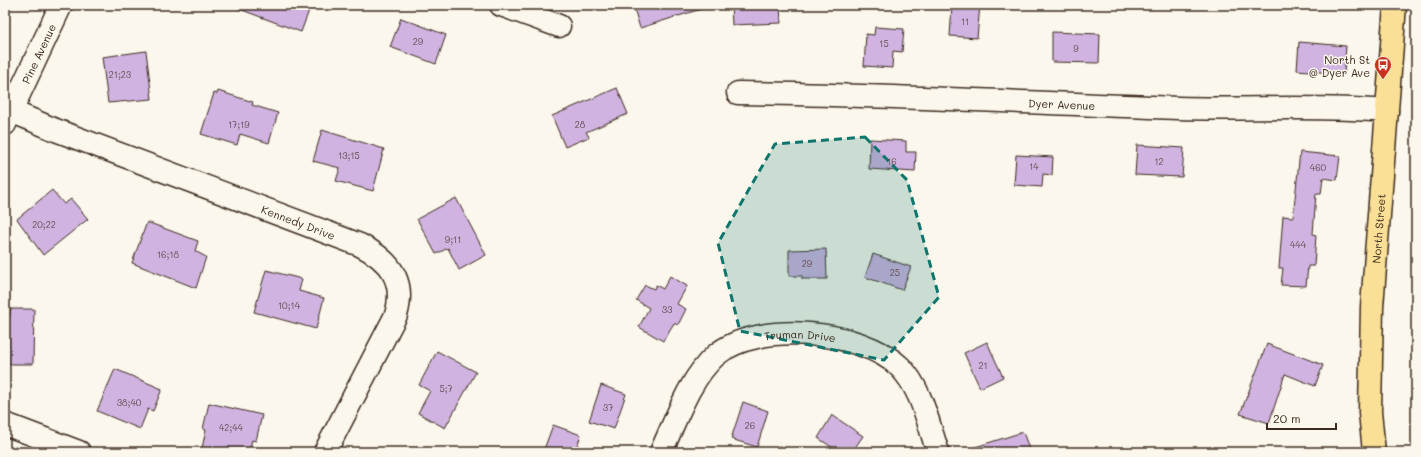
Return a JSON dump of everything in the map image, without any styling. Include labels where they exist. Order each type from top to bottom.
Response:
[{"type":"main road","name":"North Street","points":[[1374,452],[1370,412],[1370,334],[1395,5]]},
{"type":"street","name":"Pine Avenue","points":[[8,117],[61,5]]},
{"type":"street","points":[[500,5],[559,26]]},
{"type":"street","name":"Dyer Avenue","points":[[738,93],[856,95],[913,99],[1195,108],[1338,108],[1387,111]]},
{"type":"street","name":"Kennedy Drive","points":[[8,117],[52,130],[360,245],[382,259],[390,268],[397,280],[400,304],[396,315],[326,452]]},
{"type":"street","name":"Truman Drive","points":[[661,452],[694,384],[708,363],[717,354],[738,342],[776,333],[846,339],[876,350],[892,360],[901,368],[915,388],[938,452]]},
{"type":"street","points":[[5,424],[79,452]]},
{"type":"highlighted area","points":[[865,137],[907,180],[939,297],[884,360],[740,331],[718,243],[775,144]]},
{"type":"building","points":[[235,5],[311,5],[301,32],[234,7]]},
{"type":"building","points":[[633,5],[700,5],[701,9],[640,28]]},
{"type":"building","points":[[731,5],[780,5],[781,23],[732,25]]},
{"type":"building","points":[[952,5],[980,5],[977,38],[950,36]]},
{"type":"building","points":[[401,18],[446,35],[436,64],[390,47]]},
{"type":"building","points":[[875,27],[904,29],[902,52],[893,51],[892,68],[864,66],[866,34],[874,35]]},
{"type":"building","points":[[1052,32],[1100,34],[1099,63],[1052,62]]},
{"type":"building","points":[[1299,42],[1346,46],[1344,74],[1297,70]]},
{"type":"building","points":[[146,51],[152,99],[108,103],[102,57]]},
{"type":"building","points":[[617,88],[628,114],[586,132],[589,137],[565,147],[552,116]]},
{"type":"building","points":[[218,91],[253,102],[252,105],[278,113],[269,143],[240,134],[237,145],[201,134],[214,93],[217,94]]},
{"type":"building","points":[[322,130],[384,149],[373,191],[336,181],[340,168],[313,161]]},
{"type":"building","points":[[870,139],[906,141],[906,152],[916,152],[915,172],[869,169]]},
{"type":"building","points":[[1137,145],[1184,148],[1182,177],[1135,175]]},
{"type":"building","points":[[1300,152],[1340,156],[1337,180],[1323,178],[1321,194],[1316,194],[1313,234],[1316,235],[1314,266],[1308,266],[1306,286],[1281,285],[1283,268],[1279,268],[1283,216],[1293,217]]},
{"type":"building","points":[[1016,155],[1053,157],[1052,175],[1043,174],[1042,187],[1014,185]]},
{"type":"building","points":[[52,190],[64,204],[71,199],[88,219],[43,255],[17,219]]},
{"type":"building","points":[[456,198],[486,255],[459,270],[448,248],[436,254],[417,219]]},
{"type":"building","points":[[147,222],[198,241],[195,251],[206,257],[196,288],[132,263]]},
{"type":"building","points":[[826,249],[827,279],[802,279],[802,276],[789,276],[789,250]]},
{"type":"building","points":[[873,254],[911,267],[902,290],[865,277]]},
{"type":"building","points":[[266,270],[302,279],[299,291],[324,298],[316,329],[254,312]]},
{"type":"building","points":[[670,276],[687,286],[677,304],[686,309],[678,325],[674,323],[663,341],[639,327],[649,308],[636,300],[645,285],[654,289],[656,285],[663,289]]},
{"type":"building","points":[[10,309],[34,309],[33,364],[5,364],[5,316],[10,316]]},
{"type":"building","points":[[987,342],[1003,377],[980,388],[964,353]]},
{"type":"building","points":[[1267,344],[1323,365],[1315,386],[1285,374],[1269,423],[1240,414]]},
{"type":"building","points":[[437,351],[476,372],[445,428],[418,413],[430,391],[419,385]]},
{"type":"building","points":[[115,369],[162,389],[153,411],[148,409],[140,429],[97,411]]},
{"type":"building","points":[[601,385],[626,394],[614,429],[589,421]]},
{"type":"building","points":[[743,402],[768,411],[757,447],[731,439]]},
{"type":"building","points":[[209,403],[262,415],[256,441],[252,440],[249,452],[222,452],[202,448],[206,430],[203,429]]},
{"type":"building","points":[[832,415],[863,436],[852,452],[839,452],[818,438]]},
{"type":"building","points":[[553,425],[581,435],[575,452],[543,452]]},
{"type":"building","points":[[1023,432],[1030,452],[973,452],[972,448]]},
{"type":"place","name":"North St @ Dyer Ave","points":[[1383,80]]}]
